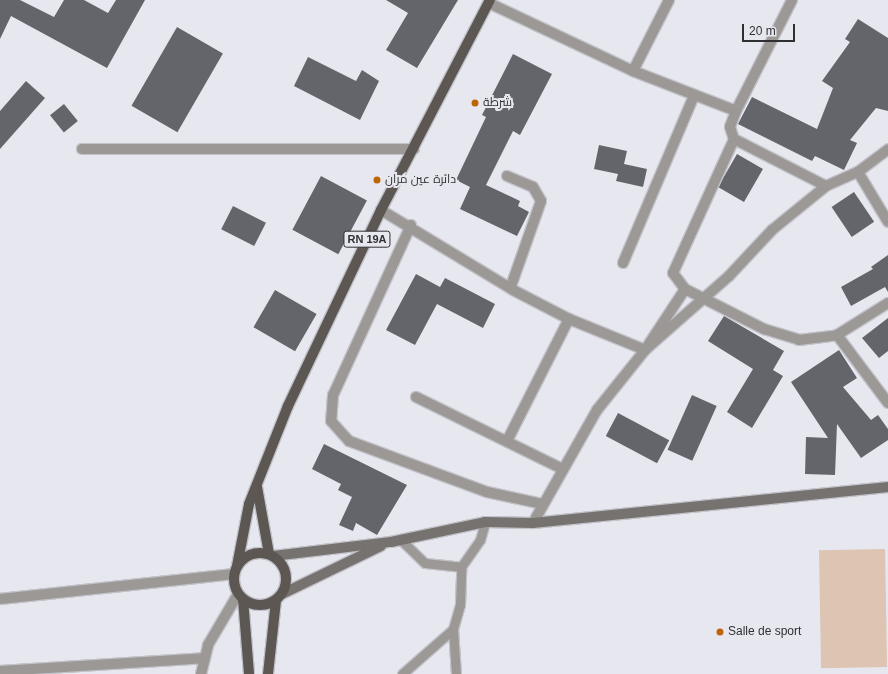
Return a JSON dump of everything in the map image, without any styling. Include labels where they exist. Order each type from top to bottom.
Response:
[{"type":"main road","name":"RN 19A","points":[[256,484],[288,406],[381,210],[490,2]]},
{"type":"main road","points":[[256,484],[271,555],[286,572],[279,597],[268,674]]},
{"type":"main road","points":[[249,674],[236,570],[244,524],[256,484]]},
{"type":"main road","points":[[236,570],[252,554],[271,555],[396,541],[485,522],[533,522],[888,487]]},
{"type":"main road","points":[[240,597],[263,605],[396,541]]},
{"type":"street","points":[[633,71],[669,0]]},
{"type":"street","points":[[792,0],[736,111],[730,127],[734,139],[673,273],[685,289],[764,329],[799,340],[837,335],[888,303]]},
{"type":"street","points":[[490,2],[633,71],[694,96],[736,111]]},
{"type":"street","points":[[623,264],[694,96]]},
{"type":"street","points":[[734,139],[826,186]]},
{"type":"street","points":[[82,149],[414,149]]},
{"type":"street","points":[[645,350],[705,298],[754,247],[826,186],[858,172],[888,149]]},
{"type":"street","points":[[858,172],[888,222]]},
{"type":"street","points":[[507,176],[533,187],[541,201],[510,286]]},
{"type":"street","points":[[381,210],[411,226],[510,286],[570,319],[645,350]]},
{"type":"street","points":[[411,226],[333,395],[332,421],[349,441],[487,492],[542,504]]},
{"type":"street","points":[[533,522],[560,468],[597,410],[645,350],[685,289]]},
{"type":"street","points":[[507,441],[570,319]]},
{"type":"street","points":[[837,335],[888,403]]},
{"type":"street","points":[[416,396],[560,468]]},
{"type":"street","points":[[0,599],[236,570]]},
{"type":"street","points":[[201,674],[204,658],[214,632],[240,597]]},
{"type":"street","points":[[0,671],[89,670],[204,658]]},
{"type":"lane","points":[[456,674],[453,629],[460,605],[461,567],[480,540],[485,522]]},
{"type":"lane","points":[[396,541],[425,563],[461,567]]},
{"type":"lane","points":[[402,674],[453,629]]},
{"type":"shaded area","points":[[885,549],[887,667],[821,668],[819,550]]},
{"type":"building","points":[[0,0],[20,0],[54,17],[64,0],[84,0],[108,13],[116,0],[145,0],[107,68],[11,16],[0,39]]},
{"type":"building","points":[[386,0],[458,0],[417,68],[386,50],[408,13]]},
{"type":"building","points":[[858,19],[888,38],[888,111],[876,108],[850,140],[857,143],[844,170],[815,156],[812,161],[738,124],[752,97],[817,129],[833,88],[822,81],[850,42],[845,39]]},
{"type":"building","points":[[177,27],[223,54],[177,132],[132,106]]},
{"type":"building","points":[[513,54],[552,74],[520,135],[513,131],[486,185],[520,201],[518,206],[529,212],[517,236],[460,209],[470,187],[456,180],[486,117],[482,115]]},
{"type":"building","points":[[308,57],[356,81],[362,70],[379,81],[360,120],[294,86]]},
{"type":"building","points":[[26,81],[45,98],[0,149],[0,111]]},
{"type":"building","points":[[64,104],[78,121],[64,132],[50,115]]},
{"type":"building","points":[[599,145],[627,151],[624,164],[647,169],[643,187],[616,181],[618,174],[594,169]]},
{"type":"building","points":[[737,154],[763,169],[744,202],[718,187]]},
{"type":"building","points":[[321,176],[367,200],[338,254],[292,230]]},
{"type":"building","points":[[854,192],[874,222],[852,237],[832,207]]},
{"type":"building","points":[[233,206],[266,223],[254,246],[221,229]]},
{"type":"building","points":[[888,255],[888,292],[885,287],[851,306],[841,287],[873,269],[871,267]]},
{"type":"building","points":[[416,274],[440,287],[445,278],[495,304],[483,328],[437,304],[415,345],[386,330]]},
{"type":"building","points":[[275,290],[317,314],[295,351],[254,327]]},
{"type":"building","points":[[724,316],[784,351],[773,370],[783,376],[752,428],[727,412],[753,369],[708,341]]},
{"type":"building","points":[[888,318],[888,351],[879,358],[862,338]]},
{"type":"building","points":[[839,350],[857,378],[843,387],[871,420],[878,415],[888,429],[888,440],[861,458],[837,424],[835,475],[805,474],[806,437],[828,438],[791,382]]},
{"type":"building","points":[[692,395],[717,406],[692,461],[668,450]]},
{"type":"building","points":[[618,413],[669,440],[657,463],[606,436]]},
{"type":"building","points":[[324,444],[407,485],[377,535],[356,523],[353,531],[339,525],[352,497],[338,490],[341,484],[312,469]]},
{"type":"place","name":"شرطة","points":[[475,103]]},
{"type":"place","name":"دائرة عين مران","points":[[377,180]]},
{"type":"place","name":"Salle de sport","points":[[720,632]]}]
